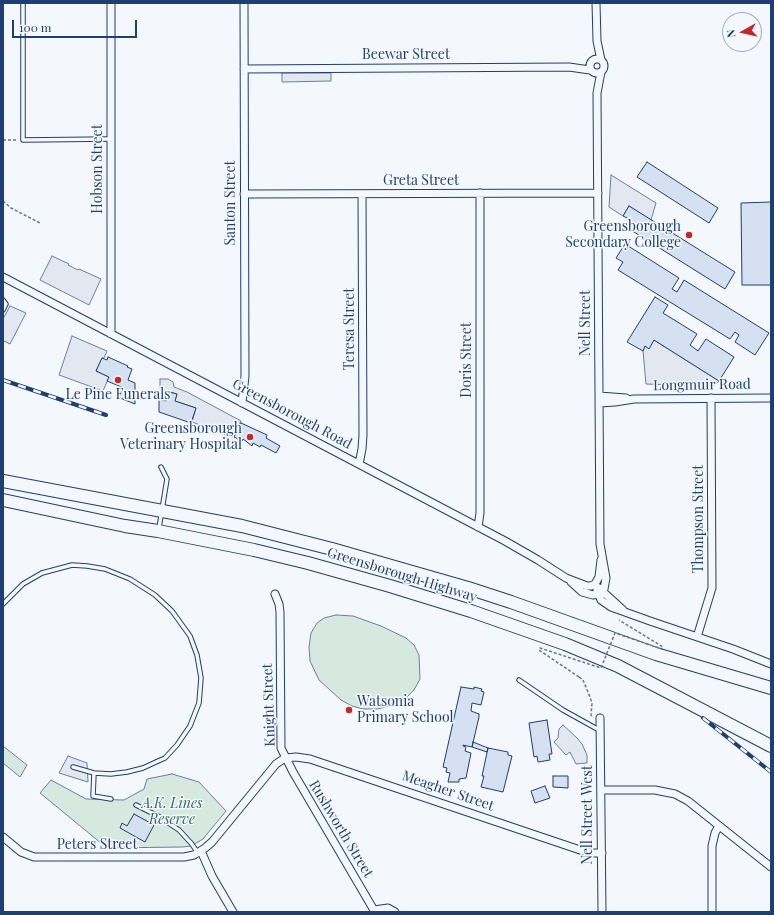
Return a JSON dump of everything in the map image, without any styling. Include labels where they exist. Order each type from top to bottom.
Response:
[{"type":"highway","name":"Greensborough Highway","points":[[3,482],[242,526],[384,563],[511,602],[656,654],[771,688]]},
{"type":"highway","name":"Greensborough Highway","points":[[3,500],[125,526],[254,550],[308,563],[390,586],[565,644],[618,666],[771,746]]},
{"type":"street","name":"Hobson Street","points":[[111,3],[111,334]]},
{"type":"street","name":"Santon Street","points":[[242,403],[245,376],[244,3]]},
{"type":"street","name":"Nell Street","points":[[596,3],[597,41],[601,60]]},
{"type":"street","name":"Nell Street","points":[[597,41],[591,66],[597,93]]},
{"type":"street","points":[[597,59],[601,60],[604,65],[604,69],[597,74],[591,66],[597,59]]},
{"type":"street","name":"Beewar Street","points":[[244,69],[591,66]]},
{"type":"street","name":"Nell Street","points":[[595,584],[599,577],[601,554],[597,93],[601,72]]},
{"type":"street","name":"Greta Street","points":[[244,194],[598,193]]},
{"type":"street","name":"Teresa Street","points":[[359,464],[363,435],[362,194]]},
{"type":"street","name":"Doris Street","points":[[478,527],[480,513],[480,194]]},
{"type":"street","name":"Greensborough Road","points":[[3,278],[478,527],[538,560],[566,578],[582,592],[593,595],[600,592]]},
{"type":"street","name":"Longmuir Road","points":[[599,400],[615,396],[634,399],[771,398]]},
{"type":"street","name":"Thompson Street","points":[[697,637],[712,588],[711,398]]},
{"type":"street","name":"Nell Street","points":[[600,592],[606,585],[601,554]]},
{"type":"street","name":"Greensborough Road","points":[[566,578],[587,586],[592,586],[595,584],[600,592],[624,611],[650,622],[746,653],[771,664]]},
{"type":"street","name":"Knight Street","points":[[198,853],[212,842],[273,767],[285,758],[280,743],[280,604],[275,594]]},
{"type":"street","name":"Nell Street West","points":[[597,718],[600,730],[602,912]]},
{"type":"street","name":"Meagher Street","points":[[285,758],[296,757],[310,759],[589,853],[602,853]]},
{"type":"street","name":"Rushworth Street","points":[[285,758],[375,911]]},
{"type":"street","points":[[601,790],[654,790],[668,792],[681,797],[771,867]]},
{"type":"street","points":[[712,912],[712,846],[719,826]]},
{"type":"street","name":"Peters Street","points":[[3,837],[21,852],[34,857],[184,857],[198,853]]},
{"type":"street","points":[[198,853],[233,912]]},
{"type":"street","points":[[375,911],[388,908],[395,912]]},
{"type":"lane","points":[[24,3],[23,140],[111,139]]},
{"type":"lane","points":[[3,300],[6,304],[3,310]]},
{"type":"lane","points":[[158,531],[167,478],[161,467]]},
{"type":"lane","points":[[3,604],[23,584],[42,573],[72,565],[105,569],[130,579],[155,595],[172,611],[190,636],[197,655],[201,678],[199,703],[194,719],[177,745],[165,758],[150,765],[127,772],[112,774],[94,773],[73,767]]},
{"type":"lane","points":[[519,680],[563,710],[600,730]]},
{"type":"lane","points":[[94,773],[93,796],[112,799]]},
{"type":"lane","points":[[136,805],[158,816],[179,830],[198,853]]},
{"type":"path","points":[[3,140],[23,140]]},
{"type":"path","points":[[3,201],[11,208],[40,223]]},
{"type":"path","points":[[597,718],[591,715],[592,703],[583,680],[539,650],[540,648],[601,668],[615,633],[662,649],[663,647],[619,620]]},
{"type":"green space","points":[[336,615],[353,616],[381,626],[406,638],[414,645],[419,655],[420,679],[414,690],[405,699],[378,709],[363,709],[352,706],[341,700],[319,680],[310,661],[309,647],[311,633],[317,623],[324,618]]},
{"type":"green space","points":[[3,746],[27,765],[20,777],[3,763]]},
{"type":"green space","name":"A.K. Lines Reserve","points":[[172,774],[199,782],[226,811],[203,839],[191,846],[107,848],[40,793],[51,780],[86,799],[124,800],[144,789],[147,779]]},
{"type":"shaded area","points":[[282,73],[331,73],[331,81],[282,82]]},
{"type":"shaded area","points":[[611,175],[656,203],[651,220],[629,206],[623,216],[609,207]]},
{"type":"shaded area","points":[[52,256],[78,270],[79,269],[101,279],[89,305],[40,280]]},
{"type":"shaded area","points":[[10,306],[26,313],[10,344],[4,341],[3,343],[3,319]]},
{"type":"shaded area","points":[[72,336],[107,351],[96,371],[109,377],[103,391],[59,375]]},
{"type":"shaded area","points":[[654,340],[719,381],[713,386],[646,384],[643,351],[645,346],[649,348]]},
{"type":"shaded area","points":[[160,379],[168,379],[173,382],[174,387],[187,392],[241,421],[232,437],[192,422],[196,408],[175,401],[177,394],[160,389]]},
{"type":"shaded area","points":[[563,725],[582,744],[587,755],[587,763],[576,764],[570,752],[566,755],[554,742],[558,738],[559,729]]},
{"type":"shaded area","points":[[68,756],[87,763],[88,782],[59,773]]},
{"type":"building","points":[[647,162],[718,208],[709,223],[637,177]]},
{"type":"building","points":[[771,202],[771,285],[742,285],[741,203]]},
{"type":"building","points":[[629,206],[735,272],[725,289],[626,227],[631,220],[623,216]]},
{"type":"building","points":[[625,244],[679,278],[672,289],[677,292],[684,280],[769,333],[755,355],[735,342],[739,335],[735,332],[730,339],[618,270],[623,262],[616,258]]},
{"type":"building","points":[[655,297],[668,305],[663,313],[697,334],[690,345],[698,351],[706,339],[734,357],[719,381],[654,340],[649,349],[645,346],[643,351],[627,342]]},
{"type":"building","name":"Le Pine Funerals","points":[[108,357],[132,369],[128,380],[135,383],[135,404],[120,398],[124,388],[107,381],[109,377],[96,371],[102,358],[107,360]]},
{"type":"building","points":[[169,392],[177,394],[175,401],[196,408],[191,423],[159,412],[159,399],[166,401]]},
{"type":"building","name":"Greensborough Veterinary Hospital","points":[[241,423],[267,435],[266,438],[280,446],[276,453],[261,445],[260,447],[253,443],[252,446],[243,439],[242,441],[234,437]]},
{"type":"building","points":[[461,687],[474,689],[474,687],[482,689],[481,691],[484,692],[481,705],[472,703],[471,711],[479,714],[479,717],[472,747],[463,745],[466,747],[465,751],[471,753],[466,778],[459,779],[459,782],[448,782],[450,773],[446,772],[447,768],[443,767]]},
{"type":"building","points":[[547,720],[552,754],[549,754],[550,760],[538,762],[537,756],[534,757],[529,723]]},
{"type":"building","points":[[473,742],[488,748],[487,752],[472,747]]},
{"type":"building","points":[[488,748],[508,752],[508,755],[512,756],[503,792],[481,787]]},
{"type":"building","points":[[553,776],[568,776],[568,788],[553,787]]},
{"type":"building","points":[[545,786],[550,798],[535,803],[531,791]]},
{"type":"building","points":[[134,814],[154,825],[145,842],[120,828],[122,823],[127,826]]},
{"type":"railway","points":[[3,380],[106,415]]},
{"type":"railway","points":[[703,718],[771,772]]},
{"type":"place","name":"Greensborough Secondary College","points":[[689,235]]},
{"type":"place","name":"Le Pine Funerals","points":[[118,380]]},
{"type":"place","name":"Greensborough Veterinary Hospital","points":[[250,437]]},
{"type":"place","name":"Watsonia Primary School","points":[[349,710]]}]
